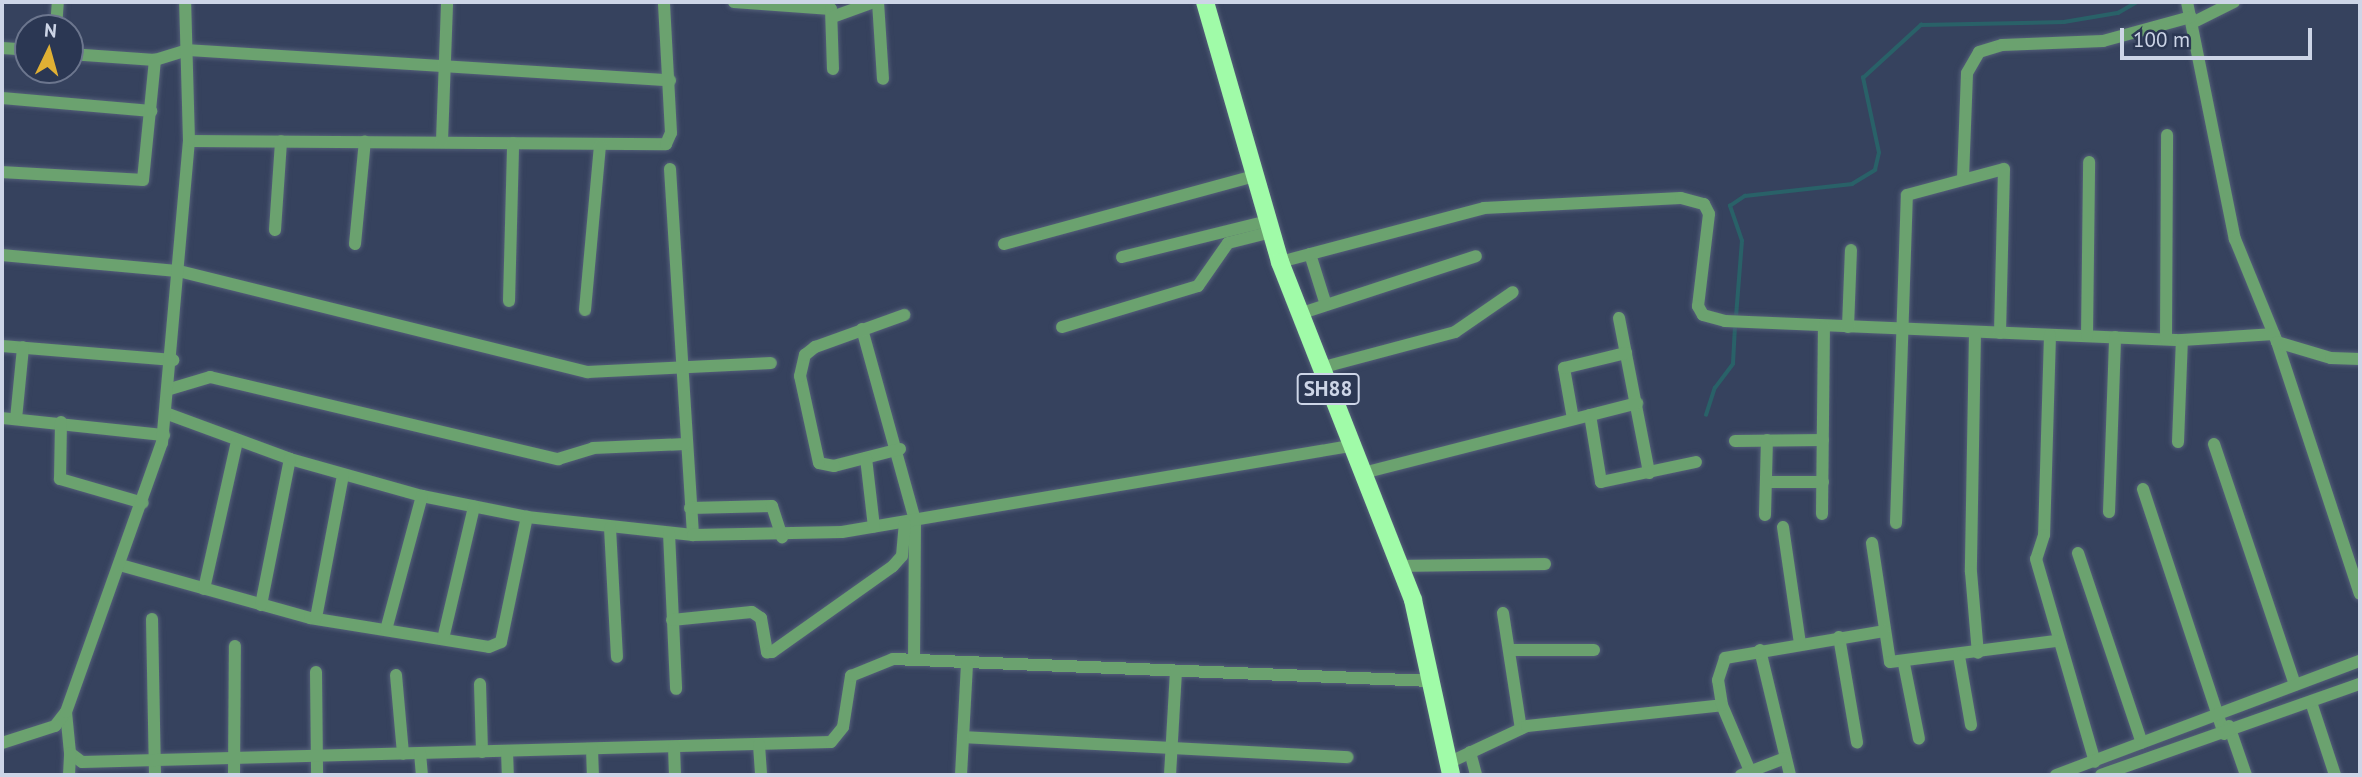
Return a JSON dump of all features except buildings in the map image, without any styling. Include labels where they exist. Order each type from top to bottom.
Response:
[{"type":"main road","name":"SH88","points":[[1205,2],[1280,262],[1399,566],[1431,681],[1450,769]]},
{"type":"street","points":[[2,743],[55,726],[66,712],[143,503],[164,435],[173,360],[189,141],[185,2]]},
{"type":"street","points":[[442,141],[442,64],[447,2]]},
{"type":"street","points":[[189,141],[442,141],[600,146],[666,144],[670,80],[664,2]]},
{"type":"street","points":[[734,2],[822,6],[835,16]]},
{"type":"street","points":[[835,16],[876,2],[883,79]]},
{"type":"street","points":[[2187,2],[2235,239],[2275,338],[2360,594]]},
{"type":"street","points":[[1964,178],[1967,73],[1979,52],[2002,45],[2103,41],[2191,20],[2234,2]]},
{"type":"street","points":[[833,69],[835,16]]},
{"type":"street","points":[[84,55],[155,61],[187,50],[670,80]]},
{"type":"street","points":[[2,172],[143,180],[155,61]]},
{"type":"street","points":[[2,98],[151,111]]},
{"type":"street","points":[[2166,339],[2167,135]]},
{"type":"street","points":[[275,230],[281,141]]},
{"type":"street","points":[[355,244],[365,141]]},
{"type":"street","points":[[509,301],[513,143]]},
{"type":"street","points":[[586,310],[600,146]]},
{"type":"street","points":[[2087,336],[2089,162]]},
{"type":"street","points":[[1896,523],[1898,329],[1904,199],[1998,168],[2006,173],[2000,333]]},
{"type":"street","points":[[670,169],[679,366],[693,535]]},
{"type":"street","points":[[1004,244],[1254,176]]},
{"type":"street","points":[[1280,262],[1483,208],[1688,199],[1704,204],[1709,214],[1698,306],[1703,315],[1725,321],[2182,340],[2275,338],[2311,354],[2360,359]]},
{"type":"street","points":[[1122,257],[1269,226]]},
{"type":"street","points":[[1062,327],[1198,286],[1228,243],[1269,226]]},
{"type":"street","points":[[1848,327],[1851,250]]},
{"type":"street","points":[[1310,254],[1326,305]]},
{"type":"street","points":[[2,255],[179,271],[588,372],[771,363]]},
{"type":"street","points":[[1299,314],[1476,256]]},
{"type":"street","points":[[1320,368],[1455,332],[1513,292]]},
{"type":"street","points":[[900,449],[827,467],[816,460],[800,376],[805,355],[815,346],[904,315]]},
{"type":"street","points":[[1619,318],[1649,474]]},
{"type":"street","points":[[1822,514],[1824,327]]},
{"type":"street","points":[[862,329],[900,449],[910,522],[914,660]]},
{"type":"street","points":[[1975,332],[1971,572],[1978,653]]},
{"type":"street","points":[[2050,335],[2044,535],[2036,559],[2087,768]]},
{"type":"street","points":[[2109,512],[2115,337]]},
{"type":"street","points":[[2178,442],[2182,340]]},
{"type":"street","points":[[2,346],[173,360]]},
{"type":"street","points":[[16,419],[23,347]]},
{"type":"street","points":[[1573,419],[1564,368],[1626,353]]},
{"type":"street","points":[[170,389],[210,377],[558,459],[593,448],[685,444]]},
{"type":"street","points":[[1363,473],[1637,403]]},
{"type":"street","points":[[167,414],[290,459],[422,496],[527,517],[693,535],[782,537],[874,527],[1350,446]]},
{"type":"street","points":[[1590,415],[1601,482],[1696,462]]},
{"type":"street","points":[[2,418],[61,422],[164,435]]},
{"type":"street","points":[[61,422],[60,479],[143,503]]},
{"type":"street","points":[[1765,515],[1767,440]]},
{"type":"street","points":[[1735,441],[1823,440]]},
{"type":"street","points":[[204,589],[237,441]]},
{"type":"street","points":[[2214,443],[2295,685]]},
{"type":"street","points":[[866,458],[874,527]]},
{"type":"street","points":[[261,605],[290,459]]},
{"type":"street","points":[[316,618],[343,475]]},
{"type":"street","points":[[1766,482],[1823,482]]},
{"type":"street","points":[[2143,489],[2220,713],[2246,775]]},
{"type":"street","points":[[386,629],[422,496]]},
{"type":"street","points":[[690,508],[766,504],[775,511],[782,537]]},
{"type":"street","points":[[443,639],[474,507]]},
{"type":"street","points":[[120,565],[316,618],[489,647],[501,642],[527,517]]},
{"type":"street","points":[[673,620],[752,612],[761,618],[767,652],[772,652],[893,566],[902,555],[910,522]]},
{"type":"street","points":[[1783,527],[1800,644]]},
{"type":"street","points":[[610,528],[617,657]]},
{"type":"street","points":[[669,533],[676,689]]},
{"type":"street","points":[[1872,543],[1890,662],[1905,664],[2056,641]]},
{"type":"street","points":[[2078,553],[2142,743]]},
{"type":"street","points":[[1399,566],[1545,564]]},
{"type":"street","points":[[1503,614],[1521,729]]},
{"type":"street","points":[[152,619],[155,775]]},
{"type":"street","points":[[1785,758],[1755,772],[1723,705],[1719,666],[1734,654],[1884,631]]},
{"type":"street","points":[[1839,637],[1857,743]]},
{"type":"street","points":[[234,775],[235,646]]},
{"type":"street","points":[[1509,650],[1594,650]]},
{"type":"street","points":[[1760,650],[1790,775]]},
{"type":"street","points":[[1959,656],[1971,725]]},
{"type":"street","points":[[70,753],[82,762],[831,742],[842,727],[851,676],[876,662],[914,660],[1431,681]]},
{"type":"street","points":[[2056,775],[2087,768],[2142,743],[2360,661]]},
{"type":"street","points":[[961,775],[967,663]]},
{"type":"street","points":[[1905,664],[1919,739]]},
{"type":"street","points":[[1170,775],[1176,671]]},
{"type":"street","points":[[316,672],[317,775]]},
{"type":"street","points":[[396,675],[403,754]]},
{"type":"street","points":[[480,684],[482,752]]},
{"type":"street","points":[[2101,775],[2360,684]]},
{"type":"street","points":[[2311,702],[2335,775]]},
{"type":"street","points":[[1450,769],[1470,752],[1521,729],[1558,719],[1723,705]]},
{"type":"street","points":[[66,712],[69,775]]},
{"type":"street","points":[[963,737],[1347,757]]},
{"type":"street","points":[[760,745],[761,775]]},
{"type":"street","points":[[674,747],[675,775]]},
{"type":"street","points":[[592,749],[593,775]]},
{"type":"street","points":[[507,751],[508,775]]},
{"type":"street","points":[[1470,752],[1476,775]]},
{"type":"street","points":[[420,753],[422,775]]},
{"type":"waterway","points":[[1736,317],[1742,241],[1730,206],[1745,196],[1852,184],[1875,170],[1879,153],[1863,78],[1921,25],[2064,22],[2118,13],[2137,2]]},
{"type":"waterway","points":[[1706,415],[1715,388],[1733,364],[1735,325]]}]
